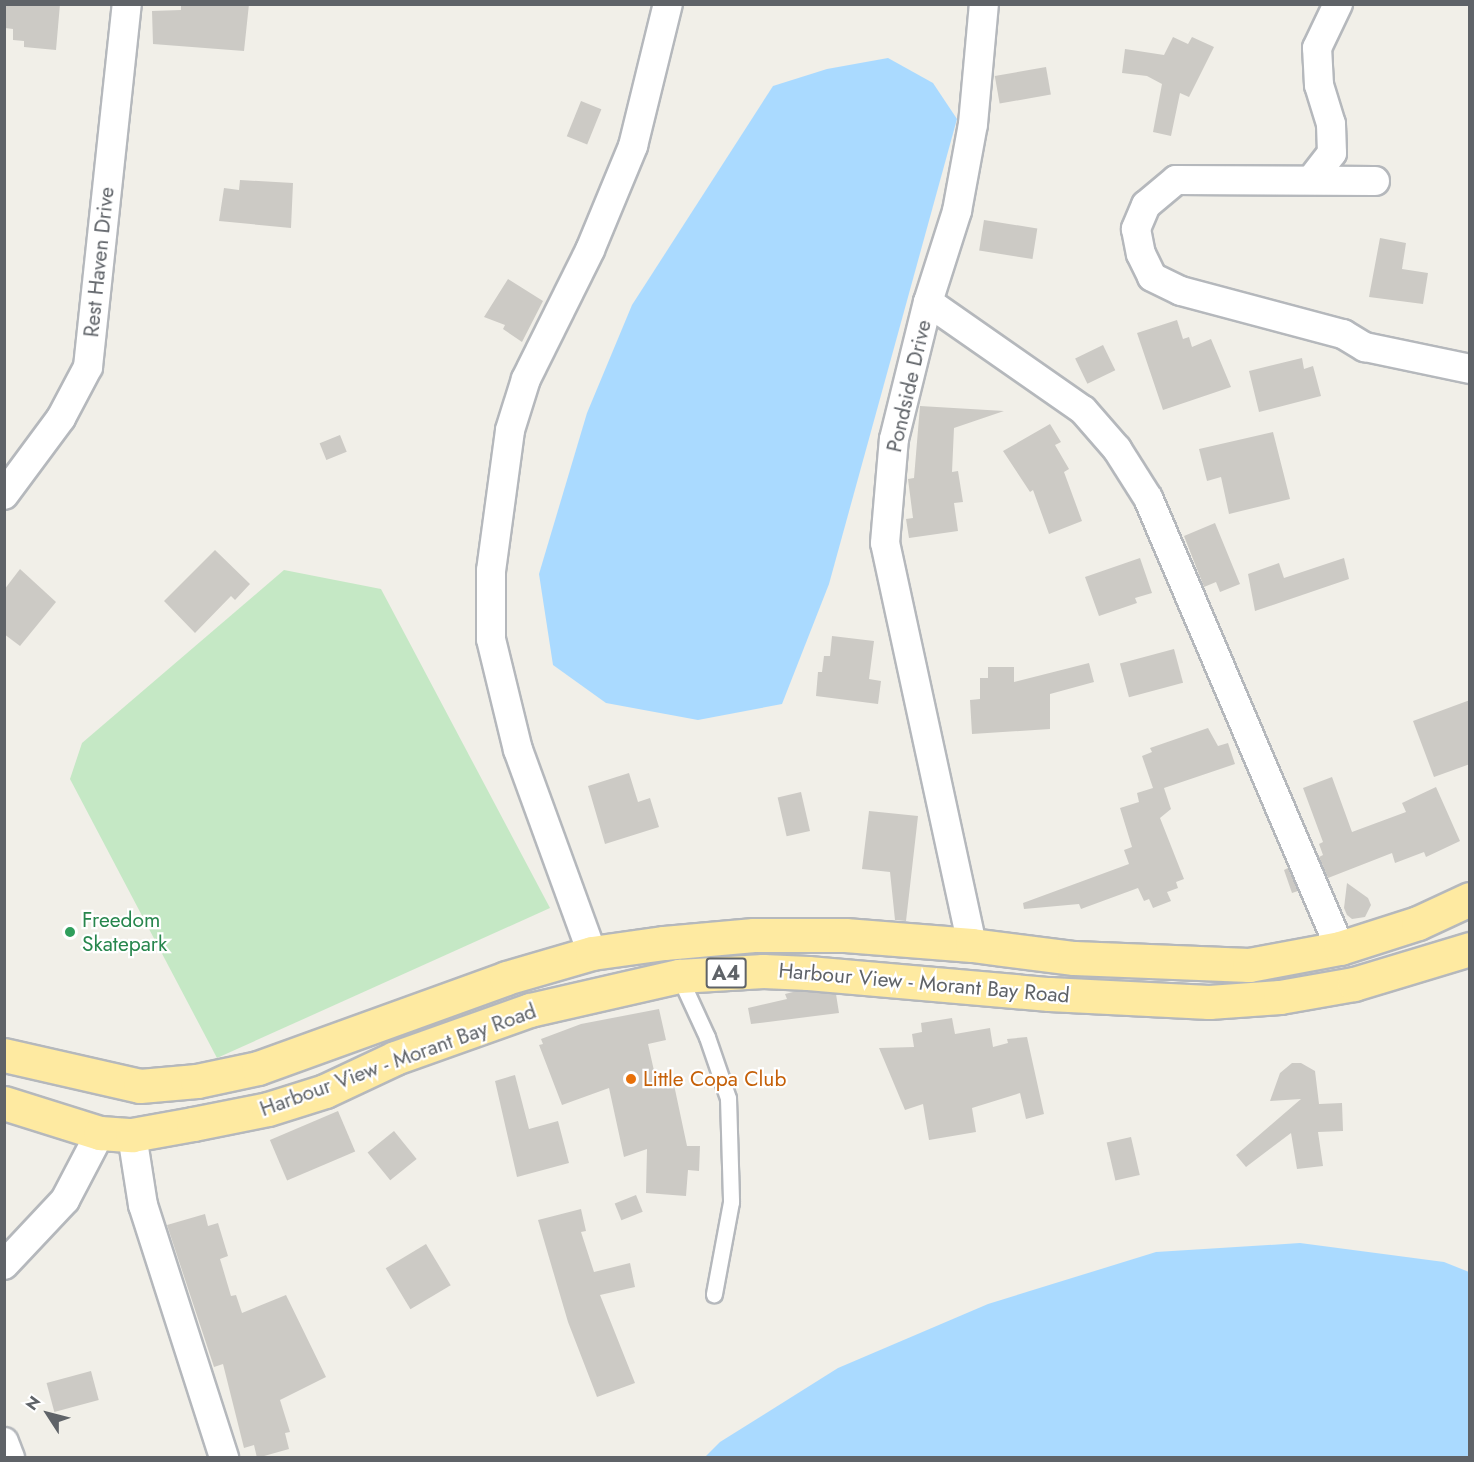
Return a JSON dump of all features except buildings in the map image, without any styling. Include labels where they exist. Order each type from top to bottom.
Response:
[{"type":"highway","name":"Harbour View - Morant Bay Road","points":[[4,1055],[140,1086],[197,1081],[258,1068],[506,978],[592,953],[754,935],[845,935],[972,945],[1074,958],[1249,965],[1340,948],[1418,923],[1470,899]]},
{"type":"highway","name":"Harbour View - Morant Bay Road","points":[[4,1103],[100,1132],[132,1135],[268,1109],[325,1091],[395,1058],[480,1026],[608,990],[679,976],[797,972],[880,976],[1048,994],[1209,1002],[1280,997],[1354,984],[1470,949]]},
{"type":"street","name":"Rest Haven Drive","points":[[4,495],[61,418],[88,367],[127,4]]},
{"type":"street","points":[[592,953],[518,750],[491,639],[491,571],[510,430],[526,380],[590,250],[633,146],[668,4]]},
{"type":"street","name":"Pondside Drive","points":[[972,945],[885,543],[894,439],[928,302],[957,211],[973,124],[984,4]]},
{"type":"street","points":[[1311,180],[1332,153],[1331,123],[1319,85],[1317,48],[1338,4]]},
{"type":"street","points":[[1375,181],[1176,180],[1150,200],[1136,229],[1141,254],[1152,277],[1181,291],[1343,334],[1365,346],[1470,369]]},
{"type":"street","points":[[928,302],[1083,410],[1117,448],[1148,498],[1340,948]]},
{"type":"street","points":[[6,1258],[65,1200],[100,1132]]},
{"type":"street","points":[[132,1135],[143,1205],[224,1458]]},
{"type":"street","points":[[4,1442],[10,1458]]},
{"type":"lane","points":[[679,976],[707,1037],[728,1098],[731,1202],[714,1294]]},
{"type":"green space","points":[[284,570],[381,589],[550,908],[217,1058],[70,779],[82,743]]},
{"type":"water","points":[[888,58],[933,83],[957,119],[829,584],[782,704],[698,720],[606,703],[553,665],[539,574],[587,413],[632,305],[773,86],[827,69]]},
{"type":"water","points":[[1300,1243],[1444,1262],[1469,1272],[1469,1457],[705,1457],[720,1442],[838,1368],[988,1304],[1156,1252]]},
{"type":"place","name":"Freedom Skatepark","points":[[70,932]]},
{"type":"place","name":"Little Copa Club","points":[[631,1079]]}]
